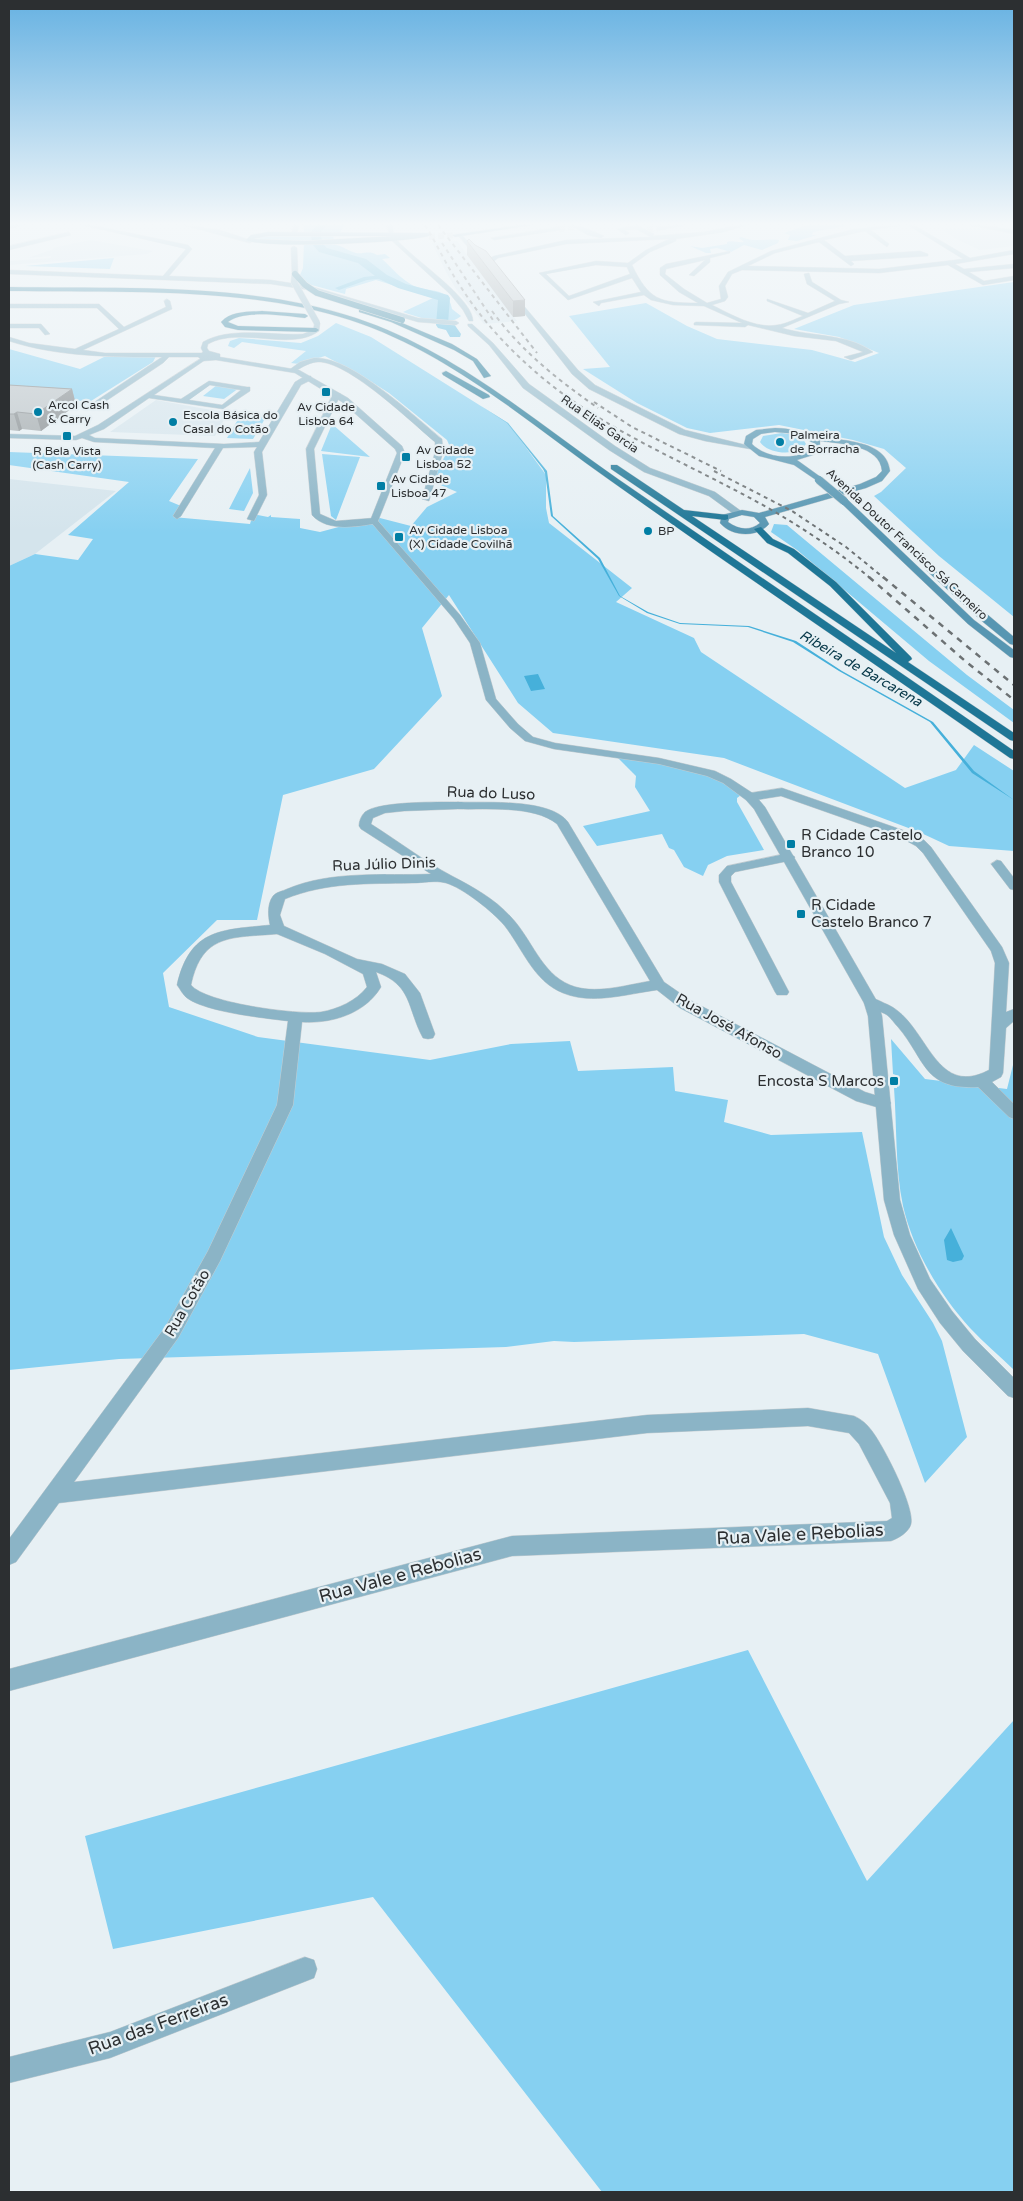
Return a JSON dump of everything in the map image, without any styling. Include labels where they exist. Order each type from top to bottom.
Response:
[{"type":"highway","points":[[236,328],[261,328]]},
{"type":"highway","points":[[356,328],[384,339]]},
{"type":"highway","points":[[378,328],[429,352],[473,377],[524,415],[1014,756]]},
{"type":"highway","points":[[391,328],[475,360],[490,378],[462,362]]},
{"type":"highway","points":[[406,328],[456,354]]},
{"type":"highway","points":[[420,328],[427,331],[456,354]]},
{"type":"highway","points":[[437,367],[484,396],[524,415]]},
{"type":"highway","points":[[603,459],[1014,738]]},
{"type":"highway","points":[[677,509],[703,516],[725,517]]},
{"type":"highway","points":[[758,529],[770,541],[791,552],[833,584],[928,680]]},
{"type":"main road","points":[[750,447],[749,438],[759,432],[785,430],[871,450],[883,458],[887,467],[883,475],[872,482],[854,489],[758,516],[738,513],[725,517],[724,523],[732,529],[746,531],[758,529],[765,524],[762,518],[758,516]]},
{"type":"main road","points":[[809,436],[816,442],[815,451]]},
{"type":"main road","points":[[779,458],[798,457],[830,445],[856,445]]},
{"type":"main road","name":"Avenida Doutor Francisco Sá Carneiro","points":[[750,447],[761,454],[797,463],[822,477]]},
{"type":"main road","name":"Avenida Doutor Francisco Sá Carneiro","points":[[815,451],[810,459],[822,477],[844,501],[971,622],[1014,655]]},
{"type":"main road","name":"Avenida Doutor Francisco Sá Carneiro","points":[[837,483],[856,498]]},
{"type":"main road","name":"Avenida Doutor Francisco Sá Carneiro","points":[[925,564],[986,620],[1014,642]]},
{"type":"street","points":[[42,328],[47,334]]},
{"type":"street","points":[[75,351],[129,328]]},
{"type":"street","points":[[204,356],[205,343],[208,340],[219,337],[296,337],[309,335],[316,328]]},
{"type":"street","name":"Rua Elias Garcia","points":[[476,328],[526,386],[612,448],[647,470],[712,494],[738,513]]},
{"type":"street","points":[[540,328],[584,381],[610,397],[687,434],[750,447]]},
{"type":"street","points":[[774,328],[794,334],[837,339],[870,352],[851,358],[847,357]]},
{"type":"street","points":[[9,339],[28,345],[105,355],[204,356],[293,370],[336,394],[396,444],[401,453],[374,520]]},
{"type":"street","points":[[91,407],[161,362],[168,355]]},
{"type":"street","points":[[9,436],[64,438],[83,436],[101,427],[204,356]]},
{"type":"street","points":[[293,370],[309,361],[327,360],[371,386],[439,441],[439,452],[426,499]]},
{"type":"street","points":[[251,519],[263,495],[258,452],[298,384],[308,378]]},
{"type":"street","points":[[147,396],[223,407],[247,389],[209,383],[182,401]]},
{"type":"street","points":[[336,394],[310,449],[316,515],[324,521],[335,524],[374,520]]},
{"type":"street","points":[[687,434],[730,437],[759,432]]},
{"type":"street","points":[[83,436],[94,440],[221,446],[262,444]]},
{"type":"street","points":[[177,516],[221,446]]},
{"type":"street","points":[[374,520],[457,617],[475,643],[491,700],[514,726],[529,739],[554,746],[660,760],[703,771],[727,781],[750,797],[759,807],[789,857],[873,1010],[892,1200],[902,1235],[924,1284],[946,1317],[969,1345],[1014,1390]]},
{"type":"street","points":[[750,797],[782,792],[854,816],[908,836],[920,843],[997,950],[1002,963],[996,1073],[984,1085]]},
{"type":"street","name":"Rua do Luso","points":[[448,879],[364,826],[365,820],[370,814],[380,810],[423,806],[516,808],[548,812],[562,822],[659,985]]},
{"type":"street","points":[[782,992],[725,882],[725,874],[731,869],[789,857]]},
{"type":"street","points":[[997,864],[1014,886]]},
{"type":"street","name":"Rua Júlio Dinis","points":[[278,929],[274,915],[279,897],[301,887],[346,879],[448,879],[489,903],[506,918],[540,970],[552,982],[569,990],[590,993],[659,985]]},
{"type":"street","points":[[278,929],[350,961],[369,971],[374,987],[369,996],[353,1008],[319,1018],[295,1018],[208,1002],[192,995],[184,985],[187,967],[196,951],[210,940],[227,934],[278,929]]},
{"type":"street","points":[[350,961],[383,967],[405,978],[412,990],[428,1034]]},
{"type":"street","name":"Rua José Afonso","points":[[659,985],[685,1004],[861,1097],[882,1103]]},
{"type":"street","points":[[873,1010],[892,1011],[913,1035],[931,1066],[940,1074],[963,1082],[984,1085],[1014,1113]]},
{"type":"street","points":[[998,1026],[1014,1014]]},
{"type":"street","name":"Rua Cotão","points":[[9,1555],[172,1332],[214,1256],[285,1105],[295,1018]]},
{"type":"street","name":"Rua Vale e Rebolias","points":[[9,1680],[512,1546],[891,1531],[902,1522],[899,1501],[866,1438],[854,1424],[808,1417],[647,1424],[54,1494]]},
{"type":"street","name":"Rua das Ferreiras","points":[[9,2070],[110,2045],[305,1969]]},
{"type":"shaded area","points":[[329,328],[348,328],[371,337],[508,423],[546,475],[546,508],[549,523],[632,588],[616,602],[694,638],[701,652],[905,788],[956,770],[974,745],[1014,771],[1014,851],[949,846],[919,832],[724,758],[553,733],[518,703],[449,595],[422,628],[442,696],[374,769],[283,795],[257,920],[217,920],[163,973],[169,1007],[258,1037],[430,1060],[511,1044],[570,1041],[578,1071],[673,1067],[675,1091],[728,1100],[724,1122],[771,1135],[862,1132],[884,1237],[902,1275],[933,1323],[942,1341],[967,1437],[925,1483],[878,1354],[804,1334],[574,1342],[554,1341],[506,1347],[119,1359],[9,1370],[9,566],[35,554],[78,560],[93,539],[68,535],[129,482],[9,465],[9,452],[198,459],[169,501],[181,506],[173,517],[250,524],[253,514],[268,517],[271,515],[271,517],[300,519],[300,528],[320,532],[376,517],[411,526],[427,507],[457,492],[431,481],[450,447],[447,440],[389,393],[325,356],[299,364],[291,363],[306,351],[242,342],[234,348],[228,346],[230,341],[239,338],[301,343],[318,336]]},
{"type":"shaded area","points":[[578,328],[691,328],[717,339],[812,350],[855,362],[879,353],[839,337],[794,329],[1014,328],[1014,617],[939,556],[874,496],[881,492],[906,468],[884,449],[853,440],[779,425],[710,433],[687,428],[637,403],[583,369],[610,367]]},
{"type":"shaded area","points":[[9,349],[80,369],[104,357],[156,356],[153,362],[83,406],[83,401],[19,397],[9,392]]},
{"type":"shaded area","points":[[217,385],[239,388],[224,399],[203,396]]},
{"type":"shaded area","name":"Escola Básica do Casal do Cotão","points":[[156,400],[228,413],[215,436],[110,432]]},
{"type":"shaded area","points":[[481,406],[508,423],[547,471],[553,516],[600,558],[620,596],[648,612],[680,623],[749,626],[796,641],[842,671],[933,722],[974,771],[1014,800],[972,773],[930,722],[839,671],[793,642],[748,627],[680,624],[647,613],[619,596],[598,559],[551,516],[543,469],[507,423]]},
{"type":"shaded area","points":[[240,416],[266,417],[253,439],[227,438]]},
{"type":"shaded area","points":[[332,424],[370,457],[321,451]]},
{"type":"shaded area","points":[[782,433],[799,437],[806,444],[796,451],[783,452],[769,449],[760,442],[763,436]]},
{"type":"shaded area","points":[[322,454],[360,457],[336,520],[331,516]]},
{"type":"shaded area","points":[[250,468],[253,493],[244,511],[229,509]]},
{"type":"shaded area","points":[[9,479],[116,491],[35,554],[9,566]]},
{"type":"shaded area","points":[[774,524],[787,525],[967,675],[1014,710],[1014,723],[929,661],[797,550],[771,532]]},
{"type":"shaded area","points":[[538,674],[545,689],[531,691],[524,676]]},
{"type":"shaded area","points":[[616,756],[687,769],[708,775],[725,784],[741,795],[737,798],[737,802],[764,850],[727,856],[708,865],[703,876],[684,867],[674,850],[669,848],[662,834],[597,846],[583,826],[650,811],[635,787],[636,776]]},
{"type":"shaded area","points":[[891,1039],[925,1079],[1007,1089],[1014,1061],[1014,1370],[975,1334],[948,1301],[929,1271],[913,1239],[900,1192],[894,1088],[897,1088],[896,1075],[893,1074]]},
{"type":"shaded area","points":[[951,1228],[964,1256],[962,1260],[953,1262],[947,1260],[944,1240]]},
{"type":"shaded area","points":[[748,1650],[867,1881],[1014,1720],[1014,2192],[602,2192],[373,1897],[113,1949],[85,1836]]},
{"type":"building","points":[[9,385],[72,389],[36,414],[17,412],[9,414]]},
{"type":"waterway","points":[[451,328],[455,334]]},
{"type":"railway","points":[[491,328],[530,367],[576,403],[626,434],[785,518],[870,578]]},
{"type":"railway","points":[[505,328],[541,364],[598,408]]},
{"type":"railway","points":[[517,328],[537,353]]},
{"type":"railway","points":[[594,402],[632,427],[721,471]]},
{"type":"railway","points":[[714,471],[792,511],[846,547],[884,578]]},
{"type":"railway","points":[[869,577],[964,660],[1014,700]]},
{"type":"railway","points":[[883,577],[1014,685]]},
{"type":"place","name":"Av Cidade Lisboa 64","points":[[326,392]]},
{"type":"place","name":"Arcol Cash & Carry","points":[[38,412]]},
{"type":"place","name":"Escola Básica do Casal do Cotão","points":[[173,422]]},
{"type":"place","name":"R Bela Vista (Cash Carry)","points":[[67,436]]},
{"type":"place","name":"Palmeira de Borracha","points":[[780,442]]},
{"type":"place","name":"Av Cidade Lisboa 52","points":[[406,457]]},
{"type":"place","name":"Av Cidade Lisboa 47","points":[[381,486]]},
{"type":"place","name":"BP","points":[[648,531]]},
{"type":"place","name":"Av Cidade Lisboa (X) Cidade Covilhã","points":[[399,537]]},
{"type":"place","name":"R Cidade Castelo Branco 10","points":[[791,844]]},
{"type":"place","name":"R Cidade Castelo Branco 7","points":[[801,914]]},
{"type":"place","name":"Encosta S Marcos","points":[[894,1081]]},
{"type":"water label","name":"Ribeira de Barcarena","points":[[861,668]]}]
